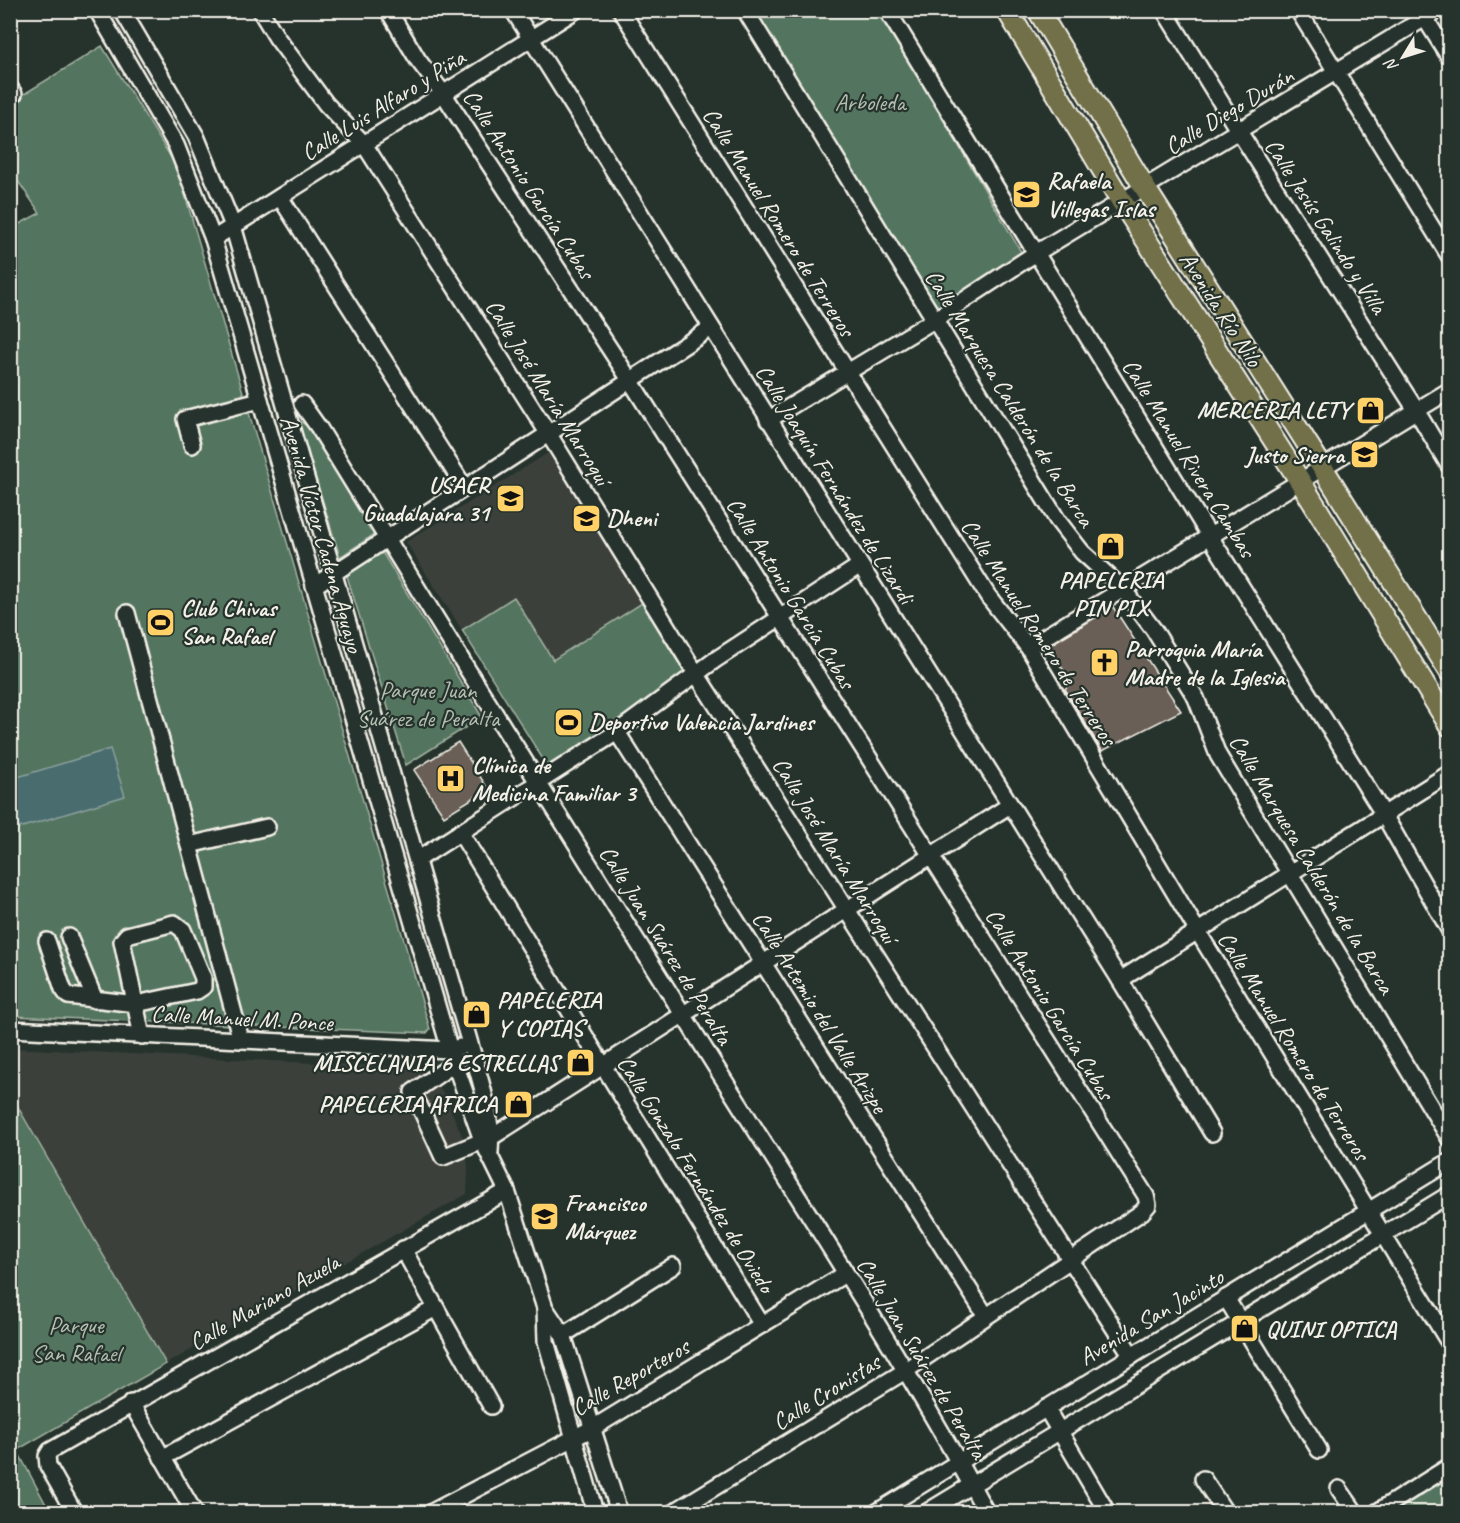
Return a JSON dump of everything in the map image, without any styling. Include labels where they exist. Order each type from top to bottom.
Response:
[{"type":"main road","name":"Avenida Río Nilo","points":[[1007,10],[1122,202],[1300,481],[1449,726]]},
{"type":"main road","name":"Avenida Río Nilo","points":[[1038,10],[1145,188],[1323,466],[1449,672]]},
{"type":"street","name":"Avenida Víctor Cadena Aguayo","points":[[97,10],[176,145],[213,239],[452,1056],[507,1191],[545,1308],[563,1335],[619,1512]]},
{"type":"street","name":"Avenida Víctor Cadena Aguayo","points":[[122,10],[196,136],[234,226],[470,1044],[490,1119],[487,1138]]},
{"type":"street","name":"Calle José María Marroquí","points":[[260,10],[277,38],[326,104],[364,144],[548,433],[697,675],[1132,1356]]},
{"type":"street","name":"Calle Antonio García Cubas","points":[[388,10],[418,60],[443,93],[630,380],[1146,1196],[1148,1205]]},
{"type":"street","name":"Calle Joaquín Fernández de Lizardi","points":[[513,10],[1120,980],[1212,1133]]},
{"type":"street","name":"Calle Luis Alfaro y Piña","points":[[213,239],[576,10]]},
{"type":"street","name":"Calle Manuel Romero de Terreros","points":[[621,10],[988,596],[1028,646],[1198,932],[1449,1344]]},
{"type":"street","name":"Calle Marquesa Calderón de la Barca","points":[[745,10],[1058,521],[1082,552],[1123,590],[1154,630],[1183,674],[1196,698],[1218,755],[1449,1139]]},
{"type":"street","name":"Calle Manuel Rivera Cambas","points":[[887,10],[1209,535],[1384,815],[1449,931]]},
{"type":"street","name":"Calle Jesús Galindo y Villa","points":[[1164,10],[1416,410],[1449,467]]},
{"type":"street","points":[[1298,10],[1449,257]]},
{"type":"street","name":"Calle Diego Durán","points":[[768,420],[934,320],[1036,253],[1428,13]]},
{"type":"street","points":[[1428,13],[1449,58]]},
{"type":"street","points":[[280,197],[465,488]]},
{"type":"street","points":[[314,586],[711,328]]},
{"type":"street","points":[[1028,646],[1449,390]]},
{"type":"street","points":[[192,445],[185,419],[260,400]]},
{"type":"street","name":"Calle Juan Suárez de Peralta","points":[[302,404],[905,1371],[959,1461],[986,1512]]},
{"type":"street","points":[[417,860],[616,732],[779,617],[859,566]]},
{"type":"street","points":[[127,613],[241,1040]]},
{"type":"street","name":"Calle Artemio del Valle Arizpe","points":[[616,732],[986,1316]]},
{"type":"street","points":[[1120,980],[1449,773]]},
{"type":"street","points":[[452,1056],[413,1092],[443,1157],[487,1138],[1010,805]]},
{"type":"street","points":[[189,845],[267,827]]},
{"type":"street","name":"Calle Gonzalo Fernández de Oviedo","points":[[460,832],[762,1324]]},
{"type":"street","points":[[47,940],[64,993],[68,996],[136,1004],[197,991],[202,987],[203,978],[183,930],[174,922],[127,934],[122,941],[136,1004],[142,1036]]},
{"type":"street","points":[[69,937],[95,1000]]},
{"type":"street","name":"Calle Manuel M. Ponce","points":[[10,1029],[241,1040],[452,1056],[470,1044]]},
{"type":"street","name":"Avenida San Jacinto","points":[[877,1512],[1449,1161]]},
{"type":"street","name":"Calle Mariano Azuela","points":[[74,1512],[48,1466],[47,1456],[54,1448],[507,1191]]},
{"type":"street","name":"Avenida San Jacinto","points":[[927,1512],[1449,1194]]},
{"type":"street","name":"Calle Cronistas","points":[[674,1512],[905,1371],[1142,1212],[1148,1205]]},
{"type":"street","points":[[403,1249],[491,1406]]},
{"type":"street","points":[[563,1335],[673,1266]]},
{"type":"street","name":"Calle Reporteros","points":[[432,1512],[593,1428],[845,1274]]},
{"type":"street","points":[[1226,1298],[1319,1450]]},
{"type":"street","points":[[162,1458],[436,1308]]},
{"type":"street","name":"Avenida Víctor Cadena Aguayo","points":[[545,1308],[546,1341],[595,1512]]},
{"type":"street","points":[[131,1403],[194,1512]]},
{"type":"street","points":[[1046,1408],[1107,1512]]},
{"type":"street","points":[[1377,1512],[1449,1467]]},
{"type":"street","points":[[1203,1479],[1226,1512]]},
{"type":"street","points":[[1339,1490],[1355,1512]]},
{"type":"shaded area","points":[[548,453],[642,603],[553,660],[514,597],[462,630],[406,542]]},
{"type":"shaded area","points":[[10,1048],[417,1068],[427,1072],[444,1094],[466,1145],[467,1194],[166,1364],[11,1095]]},
{"type":"green space","name":"Arboleda","points":[[752,11],[876,11],[916,73],[1023,255],[935,313]]},
{"type":"green space","name":"Club Chivas San Rafael","points":[[102,46],[172,159],[180,178],[430,1029],[427,1033],[11,1016],[10,229],[40,213],[11,171],[11,102]]},
{"type":"green space","points":[[298,420],[315,431],[375,534],[340,557]]},
{"type":"green space","name":"Parque Juan Suárez de Peralta","points":[[382,552],[482,717],[406,765],[346,573]]},
{"type":"green space","name":"Deportivo Valencia Jardines","points":[[514,597],[553,660],[642,603],[686,675],[549,769],[462,630]]},
{"type":"green space","name":"Parque San Rafael","points":[[11,1095],[166,1364],[17,1450],[50,1512],[11,1512]]},
{"type":"green space","points":[[1449,1474],[1449,1512],[1389,1512]]},
{"type":"water","points":[[110,749],[125,796],[19,828],[11,801],[11,779]]},
{"type":"building","name":"Parroquia María Madre de la Iglesia","points":[[1113,607],[1181,711],[1102,751],[1065,689],[1071,682],[1048,646]]},
{"type":"building","name":"Clínica de Medicina Familiar 3","points":[[458,742],[488,789],[444,816],[414,770]]},
{"type":"place","name":"Rafaela Villegas Islas","points":[[1026,195]]},
{"type":"place","name":"MERCERIA LETY","points":[[1371,410]]},
{"type":"place","name":"Justo Sierra","points":[[1365,455]]},
{"type":"place","name":"USAER Guadalajara 31","points":[[510,499]]},
{"type":"place","name":"Dheni","points":[[586,518]]},
{"type":"place","name":"PAPELERIA PIN PIX","points":[[1111,547]]},
{"type":"place","name":"Club Chivas San Rafael","points":[[160,622]]},
{"type":"place","name":"Parroquia María Madre de la Iglesia","points":[[1104,663]]},
{"type":"place","name":"Deportivo Valencia Jardines","points":[[568,722]]},
{"type":"place","name":"Clínica de Medicina Familiar 3","points":[[451,779]]},
{"type":"place","name":"PAPELERIA Y COPIAS","points":[[476,1014]]},
{"type":"place","name":"MISCELANIA 6 ESTRELLAS","points":[[580,1063]]},
{"type":"place","name":"PAPELERIA AFRICA","points":[[518,1104]]},
{"type":"place","name":"Francisco Márquez","points":[[544,1217]]},
{"type":"place","name":"QUINI OPTICA","points":[[1245,1329]]}]
